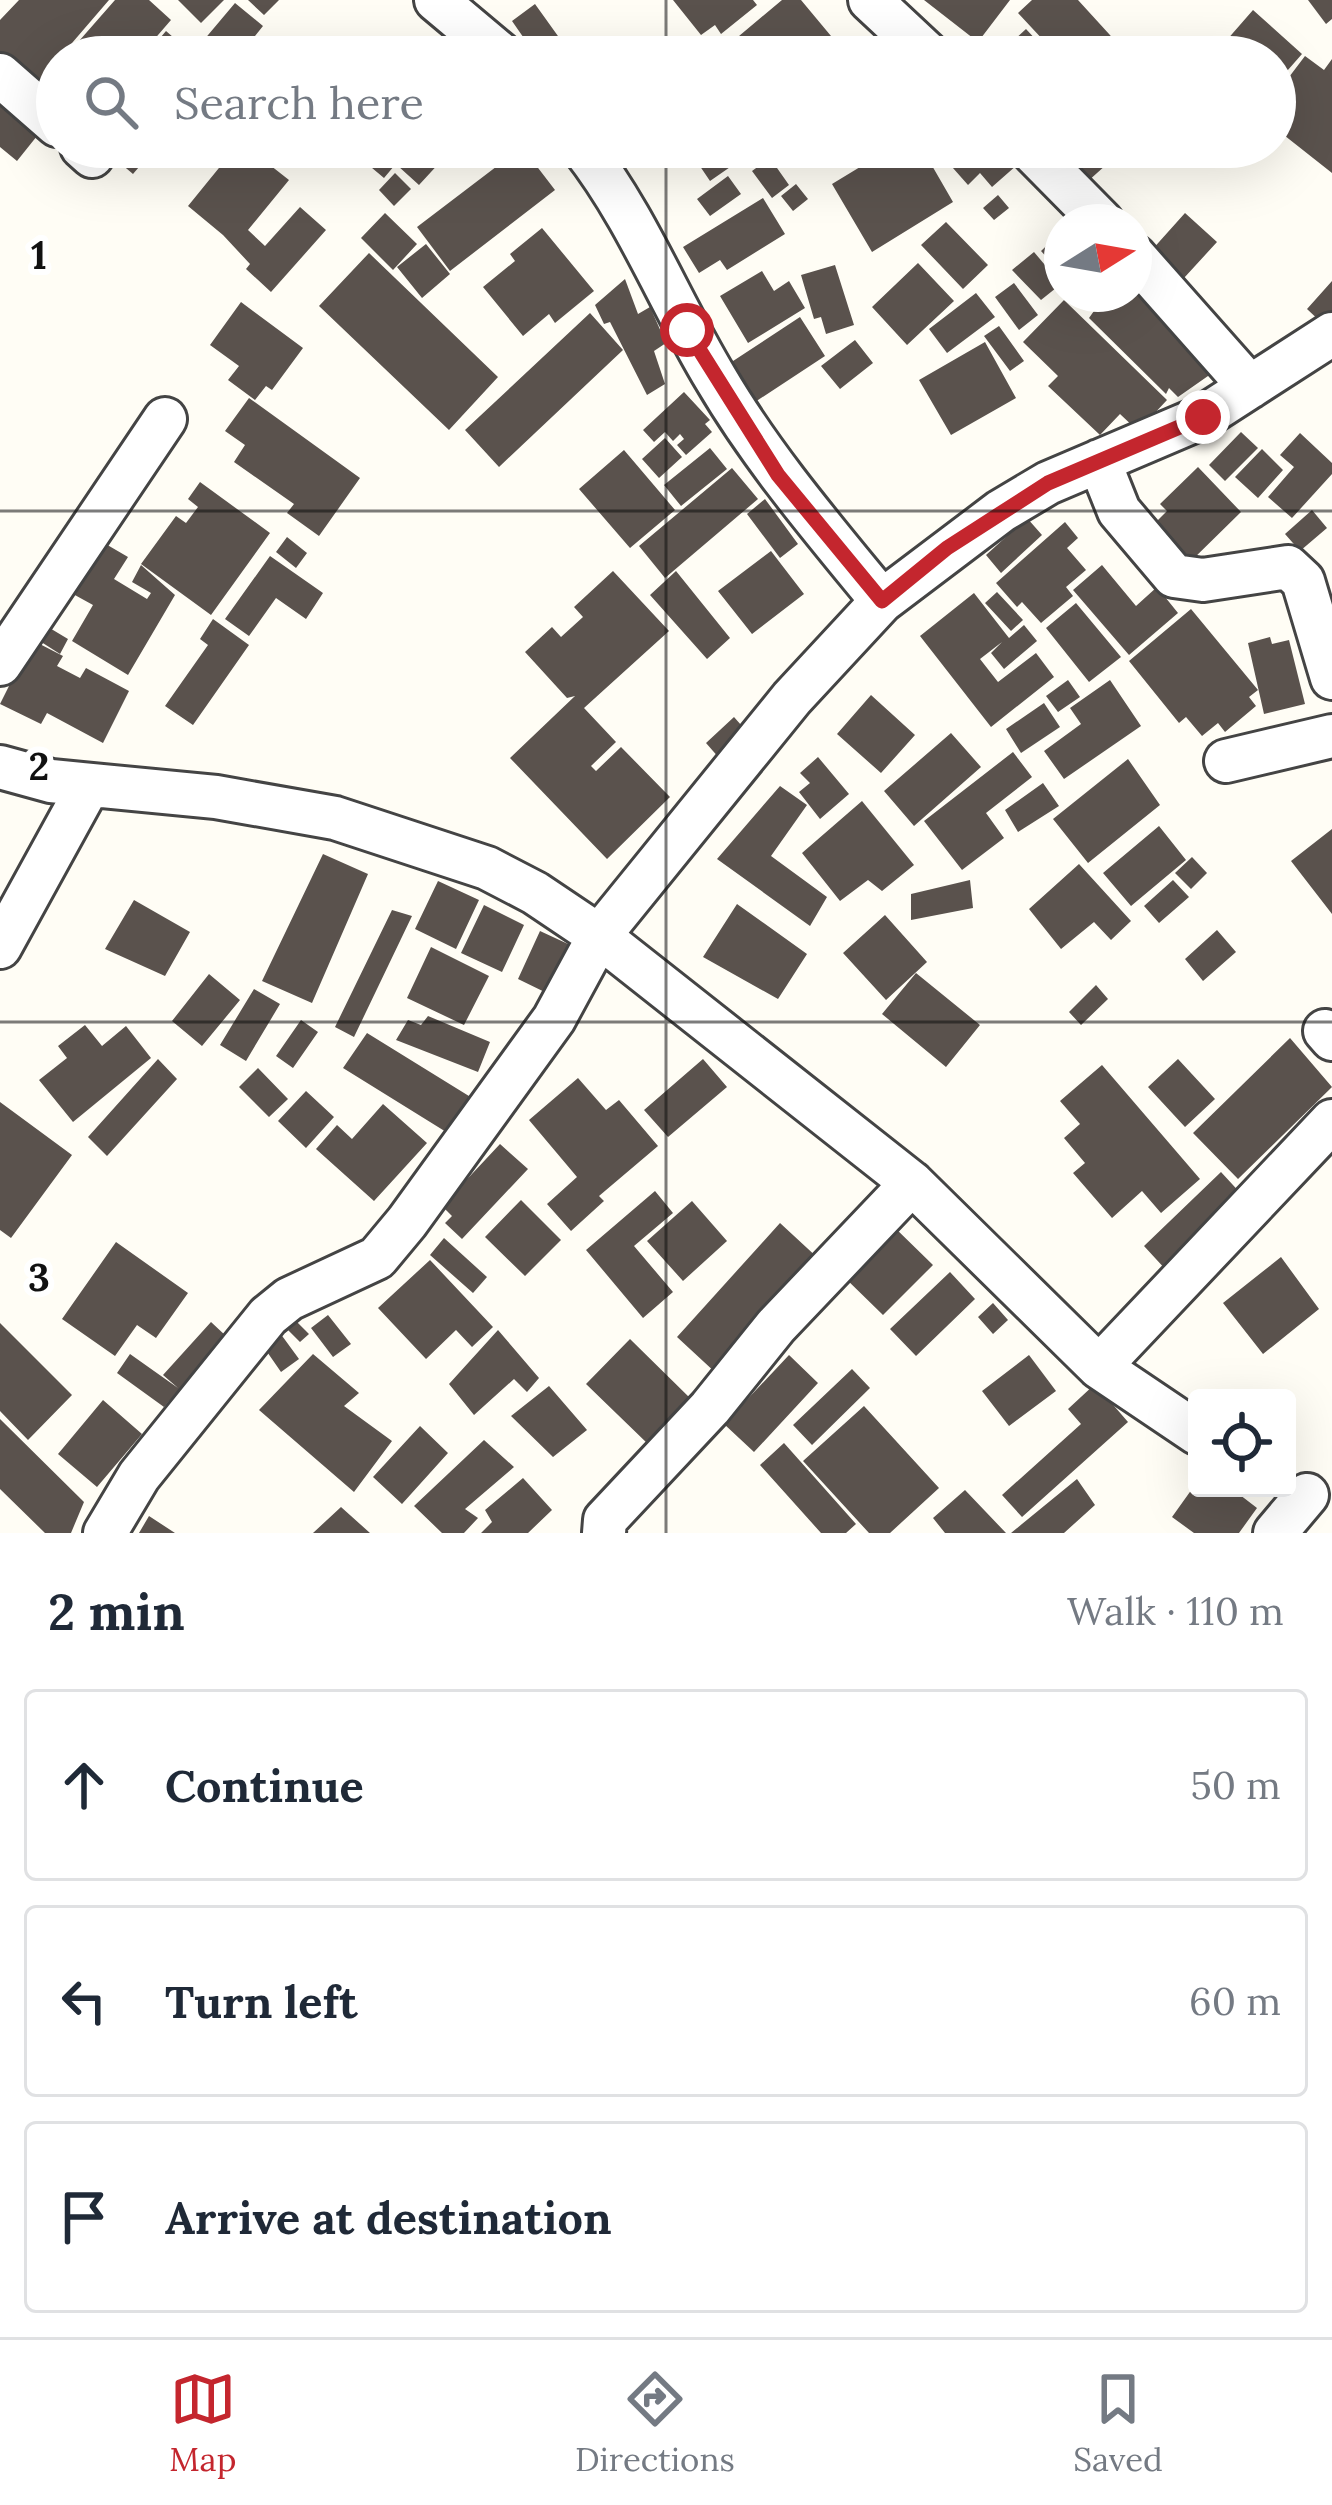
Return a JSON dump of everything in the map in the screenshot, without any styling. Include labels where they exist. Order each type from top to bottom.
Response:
[{"type":"street","points":[[436,0],[479,36]]},
{"type":"street","points":[[870,0],[909,36]]},
{"type":"street","points":[[0,75],[36,107]]},
{"type":"street","points":[[595,168],[778,475],[882,601]]},
{"type":"street","points":[[1049,168],[1084,204]]},
{"type":"street","points":[[1152,276],[1250,387]]},
{"type":"street","points":[[105,1533],[151,1460],[268,1316],[289,1299],[376,1258],[407,1222],[554,1019],[599,936],[792,698],[882,601],[1001,511],[1099,461],[1203,417],[1332,334]]},
{"type":"street","points":[[0,664],[165,419]]},
{"type":"street","points":[[1099,461],[1120,511],[1174,576],[1203,580],[1288,567],[1303,581],[1332,678]]},
{"type":"street","points":[[1226,761],[1332,736]]},
{"type":"street","points":[[0,767],[89,785],[215,797],[335,818],[487,868],[599,936],[912,1183],[1099,1367],[1188,1427]]},
{"type":"street","points":[[0,947],[89,785]]},
{"type":"street","points":[[1099,1367],[1332,1120]]},
{"type":"street","points":[[604,1533],[605,1520],[710,1408],[776,1326],[912,1183]]},
{"type":"street","points":[[1275,1533],[1309,1496]]},
{"type":"building","points":[[19,0],[109,0],[78,36],[36,36],[36,85],[29,93],[0,65],[0,20]]},
{"type":"building","points":[[115,0],[149,0],[171,20],[157,36],[83,36]]},
{"type":"building","points":[[178,0],[224,0],[201,23]]},
{"type":"building","points":[[248,0],[279,0],[264,15]]},
{"type":"building","points":[[673,0],[753,0],[757,5],[721,34],[715,25],[701,35]]},
{"type":"building","points":[[782,0],[801,0],[831,36],[739,36]]},
{"type":"building","points":[[924,0],[1010,0],[983,36],[970,36]]},
{"type":"building","points":[[1032,0],[1078,0],[1111,36],[1039,36],[1018,13]]},
{"type":"building","points":[[1308,0],[1332,0],[1332,19],[1326,24]]},
{"type":"building","points":[[235,3],[263,26],[255,36],[207,36]]},
{"type":"building","points":[[535,4],[558,36],[522,36],[512,21]]},
{"type":"building","points":[[1253,10],[1282,36],[1230,36]]},
{"type":"building","points":[[1305,56],[1324,70],[1332,59],[1332,173],[1296,145],[1296,68]]},
{"type":"building","points":[[0,97],[36,127],[36,137],[17,161],[0,147]]},
{"type":"building","points":[[219,168],[274,168],[289,180],[248,230],[265,246],[300,207],[326,230],[271,292],[246,269],[250,264],[223,235],[188,206]]},
{"type":"building","points":[[372,168],[392,168],[384,178]]},
{"type":"building","points":[[400,168],[435,168],[419,185]]},
{"type":"building","points":[[494,168],[538,168],[555,190],[450,271],[417,227]]},
{"type":"building","points":[[701,168],[729,168],[710,181]]},
{"type":"building","points":[[777,168],[789,185],[772,198],[752,171]]},
{"type":"building","points":[[858,168],[933,168],[953,202],[872,252],[832,184]]},
{"type":"building","points":[[953,168],[1014,168],[992,187],[980,173],[968,185]]},
{"type":"building","points":[[1074,168],[1103,168],[1087,182]]},
{"type":"building","points":[[395,173],[411,189],[394,206],[379,190]]},
{"type":"building","points":[[728,176],[741,194],[710,216],[697,199]]},
{"type":"building","points":[[796,184],[808,199],[793,211],[781,196]]},
{"type":"building","points":[[998,195],[1009,208],[994,220],[983,208]]},
{"type":"building","points":[[763,198],[785,234],[727,270],[720,260],[699,273],[683,247]]},
{"type":"building","points":[[385,213],[417,244],[393,270],[361,238]]},
{"type":"building","points":[[1185,213],[1217,242],[1173,290],[1152,270],[1152,250]]},
{"type":"building","points":[[946,222],[988,265],[963,289],[921,245]]},
{"type":"building","points":[[542,228],[594,291],[555,323],[549,314],[523,336],[483,287],[515,261],[510,254]]},
{"type":"building","points":[[426,244],[450,274],[422,298],[397,267]]},
{"type":"building","points":[[1034,252],[1044,264],[1044,298],[1041,300],[1012,270]]},
{"type":"building","points":[[369,253],[498,377],[449,430],[319,306]]},
{"type":"building","points":[[918,263],[954,301],[907,345],[872,307]]},
{"type":"building","points":[[835,265],[854,325],[826,334],[821,317],[814,319],[801,275]]},
{"type":"building","points":[[762,271],[774,291],[789,281],[805,308],[748,343],[720,296]]},
{"type":"building","points":[[625,279],[638,314],[650,307],[666,343],[654,351],[665,384],[647,395],[610,322],[604,324],[595,305]]},
{"type":"building","points":[[1332,281],[1332,317],[1324,325],[1307,309]]},
{"type":"building","points":[[1014,283],[1038,315],[1019,330],[995,297]]},
{"type":"building","points":[[976,293],[995,317],[947,353],[929,329]]},
{"type":"building","points":[[241,302],[303,348],[272,390],[266,386],[255,400],[228,380],[239,366],[210,345]]},
{"type":"building","points":[[1152,305],[1218,369],[1178,397],[1169,388],[1166,394],[1089,318],[1093,312],[1152,312]]},
{"type":"building","points":[[1052,312],[1076,312],[1167,400],[1138,431],[1120,414],[1100,435],[1048,386],[1058,376],[1023,342]]},
{"type":"building","points":[[590,313],[623,350],[499,467],[465,430]]},
{"type":"building","points":[[800,317],[825,356],[755,402],[730,363]]},
{"type":"building","points":[[999,326],[1024,361],[1010,371],[984,336]]},
{"type":"building","points":[[855,340],[873,363],[840,389],[821,366]]},
{"type":"building","points":[[985,342],[1016,398],[951,435],[919,380]]},
{"type":"building","points":[[684,392],[710,420],[705,424],[712,432],[686,455],[677,445],[684,439],[680,434],[673,441],[665,432],[654,442],[643,430]]},
{"type":"building","points":[[249,398],[360,478],[319,536],[287,513],[294,504],[234,462],[245,445],[225,431]]},
{"type":"building","points":[[1241,432],[1258,448],[1225,481],[1209,465]]},
{"type":"building","points":[[1300,433],[1332,463],[1332,474],[1292,518],[1268,497],[1294,467],[1280,455]]},
{"type":"building","points":[[665,438],[682,457],[659,478],[642,459]]},
{"type":"building","points":[[710,448],[727,469],[681,506],[664,485]]},
{"type":"building","points":[[1262,449],[1283,470],[1258,498],[1235,477]]},
{"type":"building","points":[[624,450],[675,510],[630,548],[579,489]]},
{"type":"building","points":[[1198,467],[1241,512],[1187,565],[1151,527],[1167,511],[1160,504]]},
{"type":"building","points":[[732,468],[758,499],[665,578],[639,546]]},
{"type":"building","points":[[200,482],[270,533],[211,615],[141,564],[176,516],[186,523],[198,507],[188,499]]},
{"type":"building","points":[[765,499],[798,544],[780,558],[747,514]]},
{"type":"building","points":[[1312,510],[1327,528],[1300,551],[1285,534]]},
{"type":"building","points":[[1027,518],[1042,535],[1001,573],[986,555]]},
{"type":"building","points":[[1065,522],[1078,538],[1067,548],[1086,570],[1066,587],[1073,596],[1041,623],[1022,602],[1017,607],[996,583]]},
{"type":"building","points":[[287,537],[307,553],[296,568],[276,552]]},
{"type":"building","points":[[104,543],[128,557],[114,579],[147,599],[151,593],[132,582],[141,565],[175,595],[128,675],[72,641],[93,605],[73,594]]},
{"type":"building","points":[[771,551],[804,594],[752,634],[718,591]]},
{"type":"building","points":[[270,556],[323,593],[306,619],[276,598],[249,636],[225,619]]},
{"type":"building","points":[[1102,565],[1136,606],[1157,587],[1178,613],[1129,655],[1073,590]]},
{"type":"building","points":[[613,571],[669,631],[584,708],[616,742],[591,766],[596,771],[621,747],[670,797],[607,859],[510,758],[575,696],[567,698],[525,652],[552,627],[561,637],[583,617],[574,607]]},
{"type":"building","points":[[676,571],[730,638],[707,659],[650,595]]},
{"type":"building","points":[[997,592],[1023,620],[1011,631],[985,603]]},
{"type":"building","points":[[974,593],[1009,638],[1024,625],[1037,641],[1004,669],[991,653],[1002,642],[980,659],[998,682],[1036,653],[1054,677],[991,727],[920,636]]},
{"type":"building","points":[[1076,603],[1121,657],[1089,682],[1046,628]]},
{"type":"building","points":[[1191,609],[1258,690],[1249,697],[1256,706],[1225,732],[1218,723],[1202,736],[1186,717],[1179,723],[1129,661]]},
{"type":"building","points":[[213,619],[249,645],[193,725],[165,706],[208,645],[200,639]]},
{"type":"building","points":[[43,624],[68,639],[60,654],[35,638]]},
{"type":"building","points":[[1270,637],[1272,644],[1289,640],[1305,704],[1264,714],[1248,643]]},
{"type":"building","points":[[32,640],[63,656],[57,666],[80,678],[86,668],[129,691],[103,743],[47,713],[41,724],[0,704]]},
{"type":"building","points":[[1068,680],[1080,697],[1058,712],[1046,696]]},
{"type":"building","points":[[1110,680],[1141,726],[1064,779],[1044,751],[1081,724],[1070,708]]},
{"type":"building","points":[[871,695],[915,735],[881,773],[837,734]]},
{"type":"building","points":[[1044,703],[1060,727],[1021,753],[1006,729]]},
{"type":"building","points":[[734,717],[749,734],[720,759],[706,743]]},
{"type":"building","points":[[951,733],[981,767],[914,826],[884,791]]},
{"type":"building","points":[[1013,752],[1032,777],[986,813],[1004,838],[962,870],[924,821]]},
{"type":"building","points":[[818,757],[849,794],[820,819],[799,792],[810,783],[800,773]]},
{"type":"building","points":[[1128,759],[1160,805],[1088,863],[1053,819]]},
{"type":"building","points":[[1043,783],[1059,806],[1018,832],[1005,810]]},
{"type":"building","points":[[780,786],[807,805],[771,856],[827,897],[810,926],[717,859]]},
{"type":"building","points":[[862,801],[914,865],[882,891],[868,880],[840,901],[802,853]]},
{"type":"building","points":[[1159,826],[1186,860],[1131,906],[1103,873]]},
{"type":"building","points":[[1332,829],[1332,914],[1291,861]]},
{"type":"building","points":[[323,854],[368,874],[312,1003],[262,981]]},
{"type":"building","points":[[1192,857],[1207,873],[1191,889],[1175,873]]},
{"type":"building","points":[[1079,864],[1131,921],[1111,940],[1094,922],[1061,949],[1029,909]]},
{"type":"building","points":[[970,880],[973,908],[911,920],[911,894]]},
{"type":"building","points":[[1173,880],[1189,897],[1159,923],[1144,906]]},
{"type":"building","points":[[438,881],[479,900],[456,949],[415,929]]},
{"type":"building","points":[[134,900],[190,932],[165,976],[105,949]]},
{"type":"building","points":[[737,904],[807,954],[778,999],[703,957]]},
{"type":"building","points":[[484,905],[524,925],[502,972],[461,953]]},
{"type":"building","points":[[392,910],[412,916],[354,1037],[335,1027]]},
{"type":"building","points":[[885,915],[927,962],[886,1000],[843,953]]},
{"type":"building","points":[[1217,930],[1236,952],[1203,981],[1185,959]]},
{"type":"building","points":[[540,931],[581,950],[559,999],[518,979]]},
{"type":"building","points":[[431,947],[489,976],[464,1025],[407,998]]},
{"type":"building","points":[[916,973],[980,1025],[946,1067],[882,1014]]},
{"type":"building","points":[[209,974],[240,1000],[202,1046],[172,1021]]},
{"type":"building","points":[[1096,985],[1108,999],[1081,1025],[1069,1012]]},
{"type":"building","points":[[254,989],[280,1004],[246,1061],[220,1045]]},
{"type":"building","points":[[428,1016],[490,1042],[478,1072],[396,1040],[408,1020],[421,1025]]},
{"type":"building","points":[[301,1020],[318,1032],[293,1068],[276,1056]]},
{"type":"building","points":[[85,1025],[102,1046],[126,1026],[151,1058],[73,1122],[39,1080],[67,1058],[58,1046]]},
{"type":"building","points":[[367,1033],[477,1101],[451,1135],[343,1068]]},
{"type":"building","points":[[1290,1038],[1332,1087],[1238,1179],[1193,1133]]},
{"type":"building","points":[[158,1059],[177,1079],[107,1156],[88,1137]]},
{"type":"building","points":[[703,1059],[727,1087],[668,1137],[644,1110]]},
{"type":"building","points":[[1178,1059],[1215,1099],[1185,1127],[1148,1087]]},
{"type":"building","points":[[1102,1065],[1200,1179],[1161,1213],[1142,1191],[1112,1218],[1073,1173],[1085,1163],[1064,1138],[1080,1124],[1060,1101]]},
{"type":"building","points":[[258,1068],[288,1099],[269,1117],[239,1087]]},
{"type":"building","points":[[578,1078],[606,1110],[619,1100],[658,1146],[599,1196],[604,1201],[571,1231],[547,1204],[577,1177],[529,1120]]},
{"type":"building","points":[[306,1091],[334,1117],[306,1148],[278,1121]]},
{"type":"building","points":[[0,1102],[72,1155],[11,1238],[0,1230]]},
{"type":"building","points":[[383,1104],[427,1143],[374,1201],[316,1149],[337,1125],[352,1139]]},
{"type":"building","points":[[500,1144],[528,1169],[462,1239],[445,1223],[452,1216],[442,1206]]},
{"type":"building","points":[[1221,1172],[1244,1197],[1167,1271],[1144,1246]]},
{"type":"building","points":[[655,1191],[673,1213],[634,1246],[673,1292],[643,1318],[586,1250]]},
{"type":"building","points":[[521,1200],[561,1240],[525,1276],[485,1237]]},
{"type":"building","points":[[692,1201],[727,1241],[683,1281],[647,1241]]},
{"type":"building","points":[[780,1223],[820,1260],[717,1374],[677,1337]]},
{"type":"building","points":[[891,1224],[933,1265],[883,1315],[841,1274]]},
{"type":"building","points":[[444,1238],[487,1277],[473,1293],[430,1255]]},
{"type":"building","points":[[116,1242],[188,1293],[156,1338],[137,1325],[115,1356],[62,1319]]},
{"type":"building","points":[[1281,1257],[1319,1309],[1263,1354],[1223,1303]]},
{"type":"building","points":[[430,1260],[493,1327],[472,1347],[456,1330],[426,1359],[378,1308]]},
{"type":"building","points":[[950,1272],[975,1299],[916,1356],[890,1329]]},
{"type":"building","points":[[993,1303],[1008,1320],[993,1334],[978,1317]]},
{"type":"building","points":[[328,1315],[351,1344],[333,1357],[311,1328]]},
{"type":"building","points":[[211,1322],[226,1336],[164,1407],[117,1373],[130,1354],[178,1388],[163,1375]]},
{"type":"building","points":[[297,1322],[309,1334],[300,1342],[288,1330]]},
{"type":"building","points":[[0,1323],[72,1395],[28,1440],[0,1411]]},
{"type":"building","points":[[498,1330],[539,1378],[527,1392],[514,1379],[474,1415],[449,1384]]},
{"type":"building","points":[[280,1333],[299,1359],[281,1372],[263,1346]]},
{"type":"building","points":[[630,1339],[692,1400],[649,1445],[586,1384]]},
{"type":"building","points":[[313,1354],[359,1393],[344,1406],[392,1441],[354,1492],[259,1410]]},
{"type":"building","points":[[789,1355],[818,1383],[754,1452],[724,1424]]},
{"type":"building","points":[[1029,1355],[1056,1391],[1009,1426],[982,1391]]},
{"type":"building","points":[[852,1369],[870,1388],[812,1445],[793,1425]]},
{"type":"building","points":[[1095,1384],[1128,1422],[1022,1517],[1002,1495],[1081,1424],[1068,1409]]},
{"type":"building","points":[[549,1386],[587,1430],[553,1457],[511,1416]]},
{"type":"building","points":[[103,1400],[142,1434],[97,1487],[58,1454]]},
{"type":"building","points":[[864,1406],[939,1488],[890,1533],[869,1533],[803,1461]]},
{"type":"building","points":[[0,1419],[84,1502],[71,1533],[45,1533],[0,1489]]},
{"type":"building","points":[[420,1426],[448,1453],[402,1504],[373,1477]]},
{"type":"building","points":[[484,1440],[514,1467],[465,1509],[478,1518],[464,1533],[442,1533],[414,1506]]},
{"type":"building","points":[[784,1443],[856,1524],[846,1533],[821,1533],[760,1465]]},
{"type":"building","points":[[523,1478],[552,1510],[528,1533],[481,1533],[492,1522],[485,1510]]},
{"type":"building","points":[[1077,1479],[1095,1505],[1064,1533],[1011,1533]]},
{"type":"building","points":[[965,1490],[1006,1533],[945,1533],[933,1518]]},
{"type":"building","points":[[1188,1495],[1243,1497],[1257,1508],[1239,1533],[1194,1533],[1172,1517]]},
{"type":"building","points":[[341,1507],[370,1533],[313,1533]]},
{"type":"building","points":[[149,1516],[175,1533],[139,1533]]},
{"type":"route","points":[[687,330],[778,475],[882,601],[947,548],[1048,483],[1203,417]]}]
